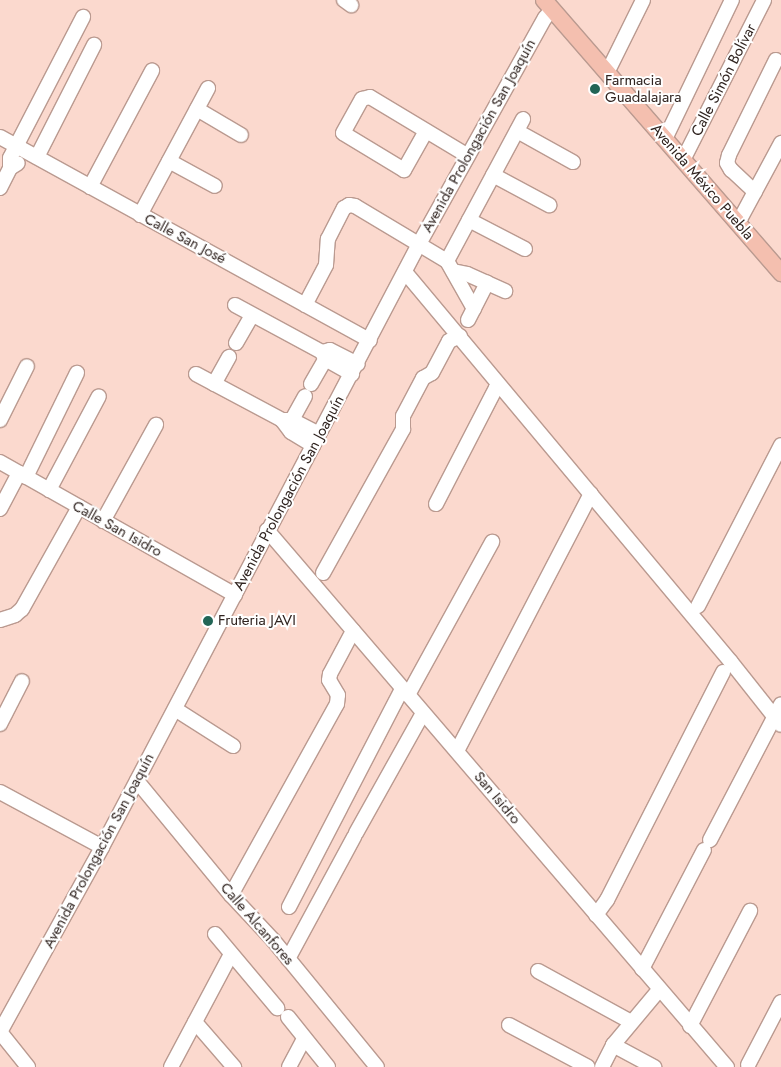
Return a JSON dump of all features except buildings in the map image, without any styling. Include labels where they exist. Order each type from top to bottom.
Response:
[{"type":"main road","name":"Avenida México Puebla","points":[[546,2],[781,273]]},
{"type":"street","points":[[608,73],[643,0]]},
{"type":"street","points":[[665,139],[732,0]]},
{"type":"street","name":"Calle Simón Bolívar","points":[[683,160],[764,0]]},
{"type":"street","name":"Avenida Prolongación San Joaquín","points":[[0,1032],[102,847],[420,244],[545,18],[546,2]]},
{"type":"street","points":[[26,151],[82,16]]},
{"type":"street","points":[[0,188],[10,168],[18,162],[26,151],[94,45]]},
{"type":"street","points":[[755,192],[731,170],[727,163],[729,155],[776,60]]},
{"type":"street","points":[[90,187],[152,71]]},
{"type":"street","points":[[140,215],[208,88]]},
{"type":"street","points":[[426,131],[404,170],[343,134],[362,99],[366,97],[426,131],[468,156]]},
{"type":"street","points":[[197,109],[241,135]]},
{"type":"street","points":[[487,283],[471,314],[450,266],[469,220],[520,125],[573,162]]},
{"type":"street","name":"Calle San José","points":[[0,137],[370,340]]},
{"type":"street","points":[[738,223],[755,192],[776,164],[781,144]]},
{"type":"street","points":[[169,161],[215,186]]},
{"type":"street","points":[[493,175],[549,205]]},
{"type":"street","points":[[305,305],[326,265],[328,239],[344,208],[349,205],[355,206],[420,244],[450,266],[506,291]]},
{"type":"street","points":[[469,220],[525,249]]},
{"type":"street","points":[[405,272],[778,721]]},
{"type":"street","points":[[235,305],[355,369]]},
{"type":"street","points":[[236,343],[252,314]]},
{"type":"street","points":[[323,573],[403,428],[403,416],[423,378],[432,373],[449,341],[460,336]]},
{"type":"street","points":[[287,423],[308,390],[326,354]]},
{"type":"street","points":[[214,384],[229,357]]},
{"type":"street","points":[[0,420],[27,366]]},
{"type":"street","points":[[0,509],[22,475],[77,373]]},
{"type":"street","points":[[196,374],[316,440]]},
{"type":"street","points":[[436,504],[496,388],[500,386]]},
{"type":"street","points":[[49,490],[99,396]]},
{"type":"street","points":[[103,521],[156,425]]},
{"type":"street","points":[[698,606],[781,445]]},
{"type":"street","name":"Calle San Isidro","points":[[0,462],[235,595]]},
{"type":"street","points":[[457,751],[591,494]]},
{"type":"street","points":[[0,620],[16,615],[22,609],[79,508]]},
{"type":"street","name":"San Isidro","points":[[268,530],[659,990],[727,1067]]},
{"type":"street","points":[[289,907],[405,692],[492,542]]},
{"type":"street","points":[[231,894],[337,704],[338,695],[329,680],[353,631]]},
{"type":"street","points":[[596,915],[612,891],[723,672]]},
{"type":"street","points":[[0,724],[22,681]]},
{"type":"street","points":[[642,969],[707,845],[778,721],[781,704]]},
{"type":"street","points":[[175,709],[233,746]]},
{"type":"street","points":[[288,959],[423,713]]},
{"type":"street","name":"Calle Alcanfores","points":[[137,781],[377,1067]]},
{"type":"street","points":[[0,792],[102,847]]},
{"type":"street","points":[[690,1026],[750,911]]},
{"type":"street","points":[[215,934],[328,1067]]},
{"type":"street","points":[[171,1067],[231,954]]},
{"type":"street","points":[[538,971],[630,1022]]},
{"type":"street","points":[[602,1067],[613,1045],[630,1022],[659,990]]},
{"type":"street","points":[[748,1065],[781,1002]]},
{"type":"street","points":[[195,1022],[234,1067]]},
{"type":"street","points":[[509,1025],[588,1067]]},
{"type":"street","points":[[0,1032],[28,1067]]},
{"type":"street","points":[[289,1067],[304,1039]]},
{"type":"street","points":[[613,1045],[654,1067]]},
{"type":"place","name":"Farmacia Guadalajara","points":[[595,89]]},
{"type":"place","name":"Fruteria JAVI","points":[[208,621]]}]
